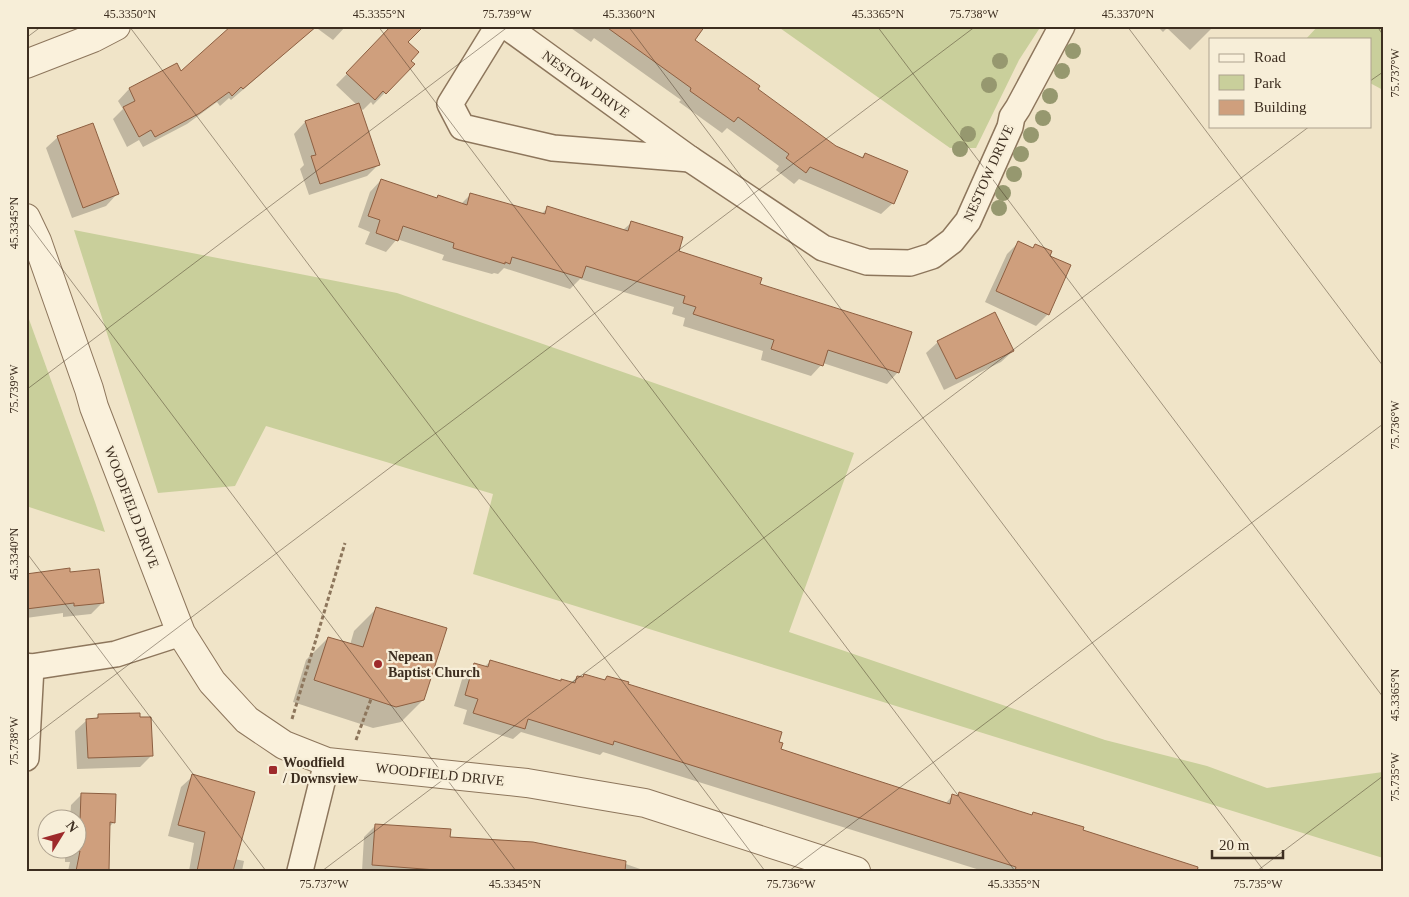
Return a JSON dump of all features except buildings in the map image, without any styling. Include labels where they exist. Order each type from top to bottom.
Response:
[{"type":"street","points":[[26,64],[93,38],[116,26]]},
{"type":"street","name":"NESTOW DRIVE","points":[[498,26],[450,104],[462,127],[553,148],[690,158]]},
{"type":"street","name":"NESTOW DRIVE","points":[[506,26],[690,158],[823,248],[867,262],[910,263],[932,256],[952,241],[968,221],[1010,127],[1012,117],[1062,26]]},
{"type":"street","name":"WOODFIELD DRIVE","points":[[26,218],[37,241],[94,407],[181,633],[212,682],[247,720],[284,746],[337,763],[527,783],[645,803],[856,871]]},
{"type":"street","points":[[26,758],[29,666],[116,654],[181,633]]},
{"type":"street","points":[[300,871],[337,763]]},
{"type":"path","points":[[284,746],[345,543]]},
{"type":"path","points":[[337,763],[372,699]]},
{"type":"green space","points":[[777,26],[1041,26],[1019,60],[976,148],[950,148]]},
{"type":"green space","points":[[1318,26],[1383,26],[1383,90],[1372,84],[1372,38],[1307,38]]},
{"type":"green space","points":[[74,230],[397,293],[854,453],[789,632],[1105,740],[1207,766],[1267,788],[1383,772],[1383,858],[473,574],[493,494],[266,426],[235,486],[158,493]]},
{"type":"green space","points":[[26,311],[95,502],[105,532],[26,506]]},
{"type":"place","name":"Nepean Baptist Church","points":[[378,664]]},
{"type":"place","name":"Woodfield / Downsview","points":[[273,770]]}]
